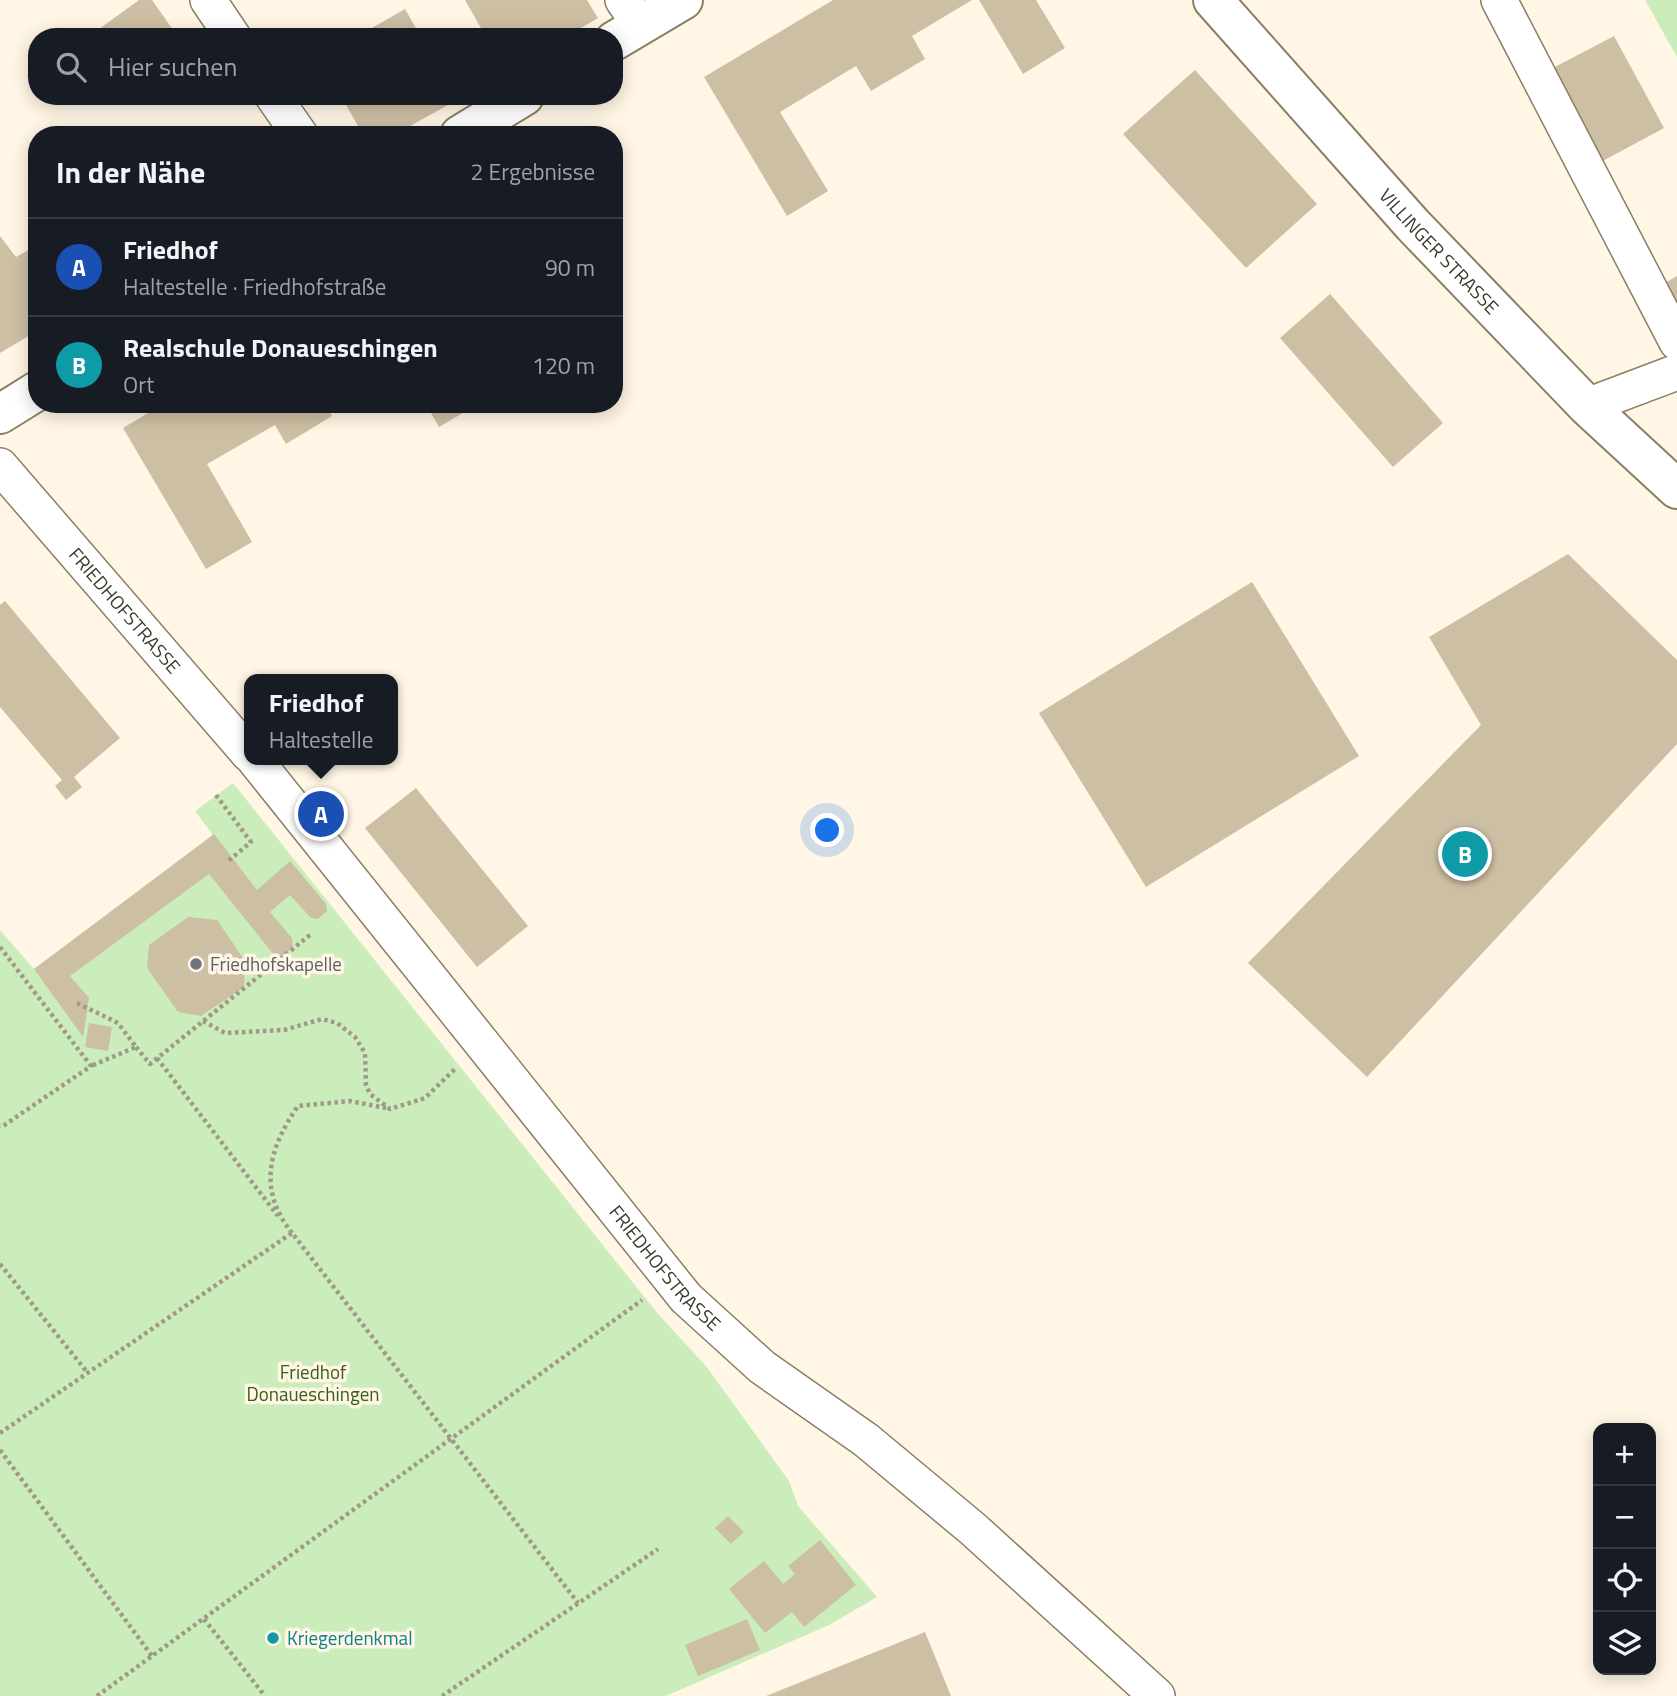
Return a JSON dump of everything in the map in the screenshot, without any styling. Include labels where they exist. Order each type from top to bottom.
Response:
[{"type":"main road","points":[[626,22],[683,0]]},
{"type":"main road","name":"VILLINGER STRASSE","points":[[1213,0],[1413,225],[1587,406],[1677,489]]},
{"type":"main road","points":[[475,126],[509,105]]},
{"type":"main road","points":[[0,414],[28,397]]},
{"type":"street","points":[[208,0],[227,28]]},
{"type":"street","points":[[1499,0],[1677,342]]},
{"type":"street","points":[[280,105],[293,126]]},
{"type":"street","points":[[1587,406],[1677,372]]},
{"type":"street","name":"FRIEDHOFSTRASSE","points":[[0,466],[244,748]]},
{"type":"street","name":"FRIEDHOFSTRASSE","points":[[259,765],[686,1298],[761,1367],[866,1440],[955,1514],[1157,1696]]},
{"type":"path","points":[[216,795],[251,842],[227,862]]},
{"type":"path","points":[[77,1003],[118,1023],[150,1063],[310,936]]},
{"type":"path","points":[[0,947],[90,1066]]},
{"type":"path","points":[[203,1021],[225,1032],[284,1030],[321,1019],[337,1023],[355,1037],[365,1053],[366,1085],[370,1094],[390,1109]]},
{"type":"path","points":[[281,1220],[270,1187],[272,1152],[298,1105],[350,1101],[390,1109],[425,1098],[482,1044]]},
{"type":"path","points":[[0,1126],[90,1066],[136,1046]]},
{"type":"path","points":[[157,1058],[578,1603]]},
{"type":"path","points":[[0,1433],[292,1233]]},
{"type":"path","points":[[0,1264],[87,1372]]},
{"type":"path","points":[[97,1696],[671,1280]]},
{"type":"path","points":[[0,1450],[152,1656]]},
{"type":"path","points":[[442,1696],[658,1549]]},
{"type":"path","points":[[204,1619],[265,1696]]},
{"type":"green space","points":[[1645,0],[1677,0],[1677,57]]},
{"type":"green space","name":"Friedhof Donaueschingen","points":[[233,783],[658,1314],[706,1366],[789,1481],[798,1506],[877,1597],[829,1625],[666,1696],[0,1696],[0,930],[34,969],[213,835],[195,811]]},
{"type":"building","points":[[139,0],[152,0],[172,28],[100,28]]},
{"type":"building","points":[[465,0],[587,0],[598,18],[581,28],[481,28]]},
{"type":"building","points":[[833,0],[972,0],[912,36],[925,59],[871,91],[856,66],[780,112],[828,191],[787,216],[704,77]]},
{"type":"building","points":[[979,0],[1036,0],[1065,48],[1023,74]]},
{"type":"building","points":[[405,9],[416,28],[372,28]]},
{"type":"building","points":[[1614,36],[1664,128],[1601,162],[1551,69]]},
{"type":"building","points":[[1195,70],[1317,204],[1246,268],[1123,134]]},
{"type":"building","points":[[346,105],[448,105],[410,126],[358,126]]},
{"type":"building","points":[[0,236],[16,257],[28,250],[28,336],[0,353]]},
{"type":"building","points":[[1677,276],[1677,306],[1663,284]]},
{"type":"building","points":[[1330,294],[1443,423],[1393,467],[1280,338]]},
{"type":"building","points":[[148,413],[330,413],[332,416],[286,444],[275,425],[207,464],[252,542],[206,569],[123,428]]},
{"type":"building","points":[[431,413],[463,413],[439,427]]},
{"type":"building","points":[[1568,554],[1677,660],[1677,744],[1367,1077],[1248,963],[1481,725],[1429,637]]},
{"type":"building","points":[[1252,582],[1359,756],[1146,887],[1039,713]]},
{"type":"building","points":[[5,601],[120,738],[74,777],[82,787],[66,800],[55,786],[62,780],[0,707],[0,605]]},
{"type":"building","points":[[416,788],[528,926],[477,967],[365,828]]},
{"type":"building","points":[[214,834],[257,890],[290,861],[326,904],[327,911],[318,919],[311,918],[290,895],[270,912],[292,938],[293,947],[282,957],[274,955],[209,874],[70,976],[89,998],[83,1037],[34,969]]},
{"type":"building","name":"Friedhofskapelle","points":[[188,917],[217,920],[245,961],[244,987],[201,1016],[178,1012],[147,968],[149,945]]},
{"type":"building","points":[[89,1023],[112,1027],[108,1051],[85,1047]]},
{"type":"building","points":[[728,1516],[744,1532],[731,1544],[715,1528]]},
{"type":"building","points":[[820,1540],[856,1585],[804,1627],[792,1612],[765,1633],[729,1589],[764,1561],[783,1584],[795,1574],[788,1566]]},
{"type":"building","points":[[747,1619],[760,1650],[698,1676],[685,1645]]},
{"type":"building","points":[[925,1632],[951,1696],[766,1696]]},
{"type":"place","name":"Friedhof","points":[[321,814]]},
{"type":"place","name":"Realschule Donaueschingen","points":[[1465,854]]},
{"type":"place","name":"Friedhofskapelle","points":[[196,964]]},
{"type":"place","name":"Kriegerdenkmal","points":[[273,1638]]}]
